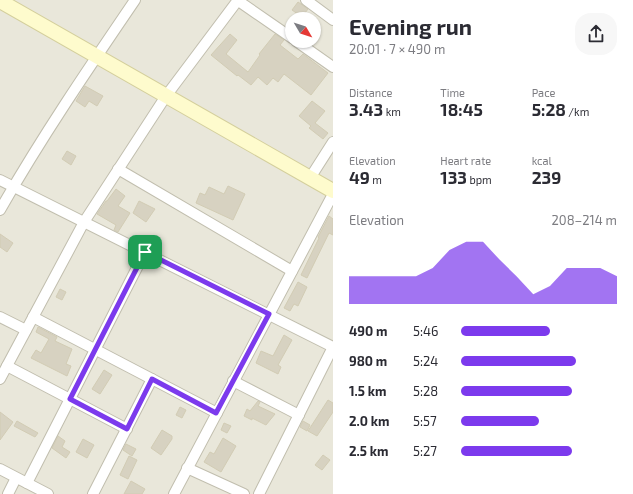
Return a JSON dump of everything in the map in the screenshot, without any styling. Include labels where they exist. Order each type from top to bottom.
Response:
[{"type":"main road","points":[[0,1],[15,4],[97,56],[333,191]]},
{"type":"street","points":[[0,210],[97,56],[135,0]]},
{"type":"street","points":[[0,379],[84,222],[166,96],[237,0],[285,33]]},
{"type":"street","points":[[306,0],[333,20]]},
{"type":"street","points":[[306,48],[333,67]]},
{"type":"street","points":[[310,178],[333,142]]},
{"type":"street","points":[[118,169],[292,271]]},
{"type":"street","points":[[0,180],[333,347],[259,494]]},
{"type":"street","points":[[174,494],[333,194]]},
{"type":"street","points":[[27,483],[145,252]]},
{"type":"street","points":[[0,317],[26,330]]},
{"type":"street","points":[[34,317],[216,413]]},
{"type":"street","points":[[7,366],[127,429]]},
{"type":"street","points":[[94,494],[152,379]]},
{"type":"street","points":[[233,381],[299,415]]},
{"type":"street","points":[[187,468],[244,494]]},
{"type":"street","points":[[0,469],[48,494]]},
{"type":"street","points":[[8,494],[16,478]]},
{"type":"shaded area","points":[[0,0],[333,0],[333,494],[0,494]]},
{"type":"building","points":[[298,2],[308,9],[306,12],[295,12],[292,10]]},
{"type":"building","points":[[230,34],[237,40],[226,54],[248,72],[260,55],[259,54],[275,34],[284,40],[280,45],[298,59],[303,54],[328,73],[311,95],[284,74],[278,82],[273,78],[267,85],[258,77],[251,85],[211,55]]},
{"type":"building","points":[[85,86],[103,96],[97,106],[89,101],[85,107],[76,101]]},
{"type":"building","points":[[312,101],[325,111],[315,123],[328,133],[323,139],[309,128],[311,126],[299,116]]},
{"type":"building","points":[[67,151],[76,156],[71,165],[62,159]]},
{"type":"building","points":[[228,186],[245,194],[233,220],[196,203],[200,193],[205,195],[209,187],[224,194]]},
{"type":"building","points":[[116,189],[125,196],[118,206],[130,213],[118,232],[114,230],[116,225],[97,214]]},
{"type":"building","points":[[139,201],[155,209],[146,222],[133,213]]},
{"type":"building","points":[[329,216],[333,219],[333,235],[329,233],[307,278],[301,275]]},
{"type":"building","points":[[0,234],[13,243],[7,252],[0,247]]},
{"type":"building","points":[[298,282],[307,287],[298,306],[294,304],[290,311],[284,308]]},
{"type":"building","points":[[60,289],[66,292],[62,300],[56,297]]},
{"type":"building","points":[[38,327],[57,337],[55,341],[72,349],[66,364],[71,366],[67,376],[31,358],[36,350],[41,353],[49,339],[36,332]]},
{"type":"building","points":[[284,335],[292,340],[278,365],[281,367],[278,374],[256,363],[261,351],[273,356]]},
{"type":"building","points":[[104,370],[112,375],[100,394],[92,389]]},
{"type":"building","points":[[328,400],[333,403],[333,412],[317,436],[308,431]]},
{"type":"building","points":[[258,401],[260,402],[258,406],[275,414],[266,425],[244,416],[247,409],[250,411]]},
{"type":"building","points":[[180,407],[186,410],[182,418],[176,415]]},
{"type":"building","points":[[0,412],[13,422],[0,440]]},
{"type":"building","points":[[17,421],[38,433],[35,437],[14,426]]},
{"type":"building","points":[[303,421],[310,425],[307,431],[300,427]]},
{"type":"building","points":[[224,423],[231,426],[227,433],[221,430]]},
{"type":"building","points":[[162,430],[172,436],[172,439],[161,455],[151,448]]},
{"type":"building","points":[[58,436],[65,441],[62,447],[70,452],[66,458],[52,448]]},
{"type":"building","points":[[223,438],[236,446],[221,472],[204,462],[210,452],[214,454]]},
{"type":"building","points":[[83,439],[94,445],[87,458],[76,452]]},
{"type":"building","points":[[126,444],[136,449],[132,456],[123,450]]},
{"type":"building","points":[[323,455],[330,460],[322,470],[315,465]]},
{"type":"building","points":[[129,456],[137,460],[128,479],[120,475]]},
{"type":"building","points":[[131,481],[145,489],[142,494],[124,494]]},
{"type":"route","points":[[145,252],[269,314],[216,413],[152,379],[127,429],[70,399],[145,252]]}]
